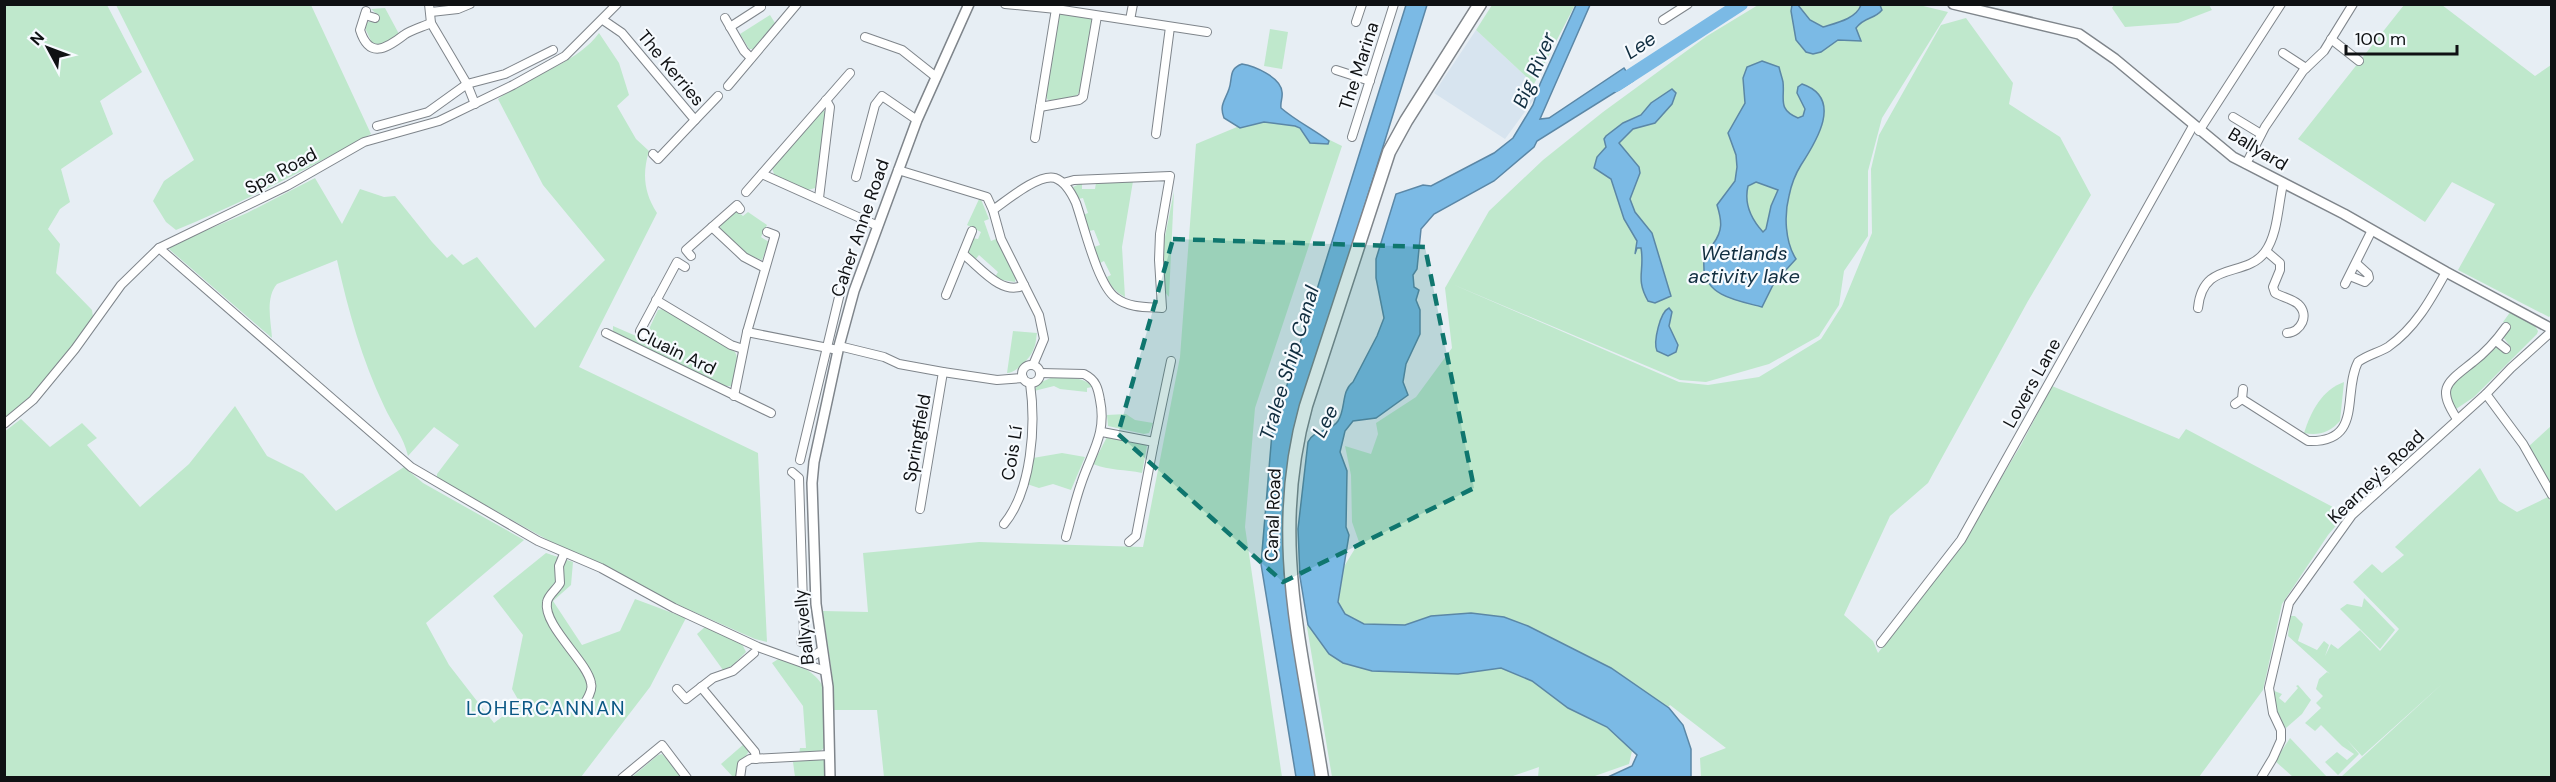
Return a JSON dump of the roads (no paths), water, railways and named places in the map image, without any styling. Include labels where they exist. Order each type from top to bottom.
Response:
[{"type":"main road","name":"Canal Road","points":[[1323,777],[1289,572],[1288,516],[1296,446],[1313,385],[1389,152],[1480,4]]},
{"type":"street","points":[[470,4],[458,9],[430,8],[431,23],[467,84],[475,104]]},
{"type":"street","points":[[606,17],[610,4]]},
{"type":"street","name":"Spa Road","points":[[4,424],[33,400],[121,285],[159,248],[287,186],[364,142],[439,121],[566,56],[617,4]]},
{"type":"street","points":[[728,86],[797,4]]},
{"type":"street","points":[[1005,4],[1056,9],[1207,32]]},
{"type":"street","points":[[1130,20],[1132,4]]},
{"type":"street","name":"The Marina","points":[[1356,22],[1362,4]]},
{"type":"street","name":"The Marina","points":[[1352,137],[1394,4]]},
{"type":"street","points":[[1663,20],[1688,4]]},
{"type":"street","name":"Ballyard","points":[[1953,4],[2079,34],[2115,59],[2196,128],[2246,164],[2372,230],[2552,330]]},
{"type":"street","name":"Lovers Lane","points":[[1881,644],[1961,540],[2196,128],[2281,4]]},
{"type":"street","points":[[2246,164],[2261,134],[2306,68],[2324,51],[2354,4]]},
{"type":"street","name":"Caher Anne Road","points":[[812,473],[838,348],[854,291],[917,120],[965,6]]},
{"type":"street","points":[[730,27],[762,7]]},
{"type":"street","points":[[1035,138],[1056,9]]},
{"type":"street","points":[[375,18],[366,13],[360,30],[366,44],[382,49],[431,23]]},
{"type":"street","points":[[1040,107],[1079,100],[1083,97],[1097,16]]},
{"type":"street","name":"The Kerries","points":[[606,17],[695,120],[658,159],[653,154]]},
{"type":"street","points":[[725,18],[744,51],[751,58]]},
{"type":"street","points":[[1156,134],[1170,27]]},
{"type":"street","points":[[865,37],[902,50],[936,77]]},
{"type":"street","points":[[2331,39],[2359,61]]},
{"type":"street","points":[[377,126],[428,112],[467,84],[505,74],[553,50]]},
{"type":"street","points":[[2283,53],[2306,68]]},
{"type":"street","points":[[1336,70],[1370,81]]},
{"type":"street","points":[[746,192],[850,73]]},
{"type":"street","points":[[695,120],[718,96]]},
{"type":"street","points":[[856,177],[875,105],[882,96],[917,120]]},
{"type":"street","points":[[819,198],[830,107],[826,100]]},
{"type":"street","points":[[2234,117],[2261,134]]},
{"type":"street","points":[[898,170],[987,197],[1001,239],[1039,315],[1044,339],[1033,365],[1024,368],[1026,380]]},
{"type":"street","points":[[762,174],[878,226]]},
{"type":"street","points":[[993,210],[1045,178],[1052,177],[1063,183],[1076,203],[1101,276],[1109,292],[1122,302],[1162,308],[1160,234],[1170,176],[1074,180],[1063,183]]},
{"type":"street","points":[[2189,304],[2198,306],[2206,287],[2220,272],[2248,264],[2261,257],[2266,251],[2271,242],[2283,184]]},
{"type":"street","points":[[691,256],[686,250],[737,205],[740,209]]},
{"type":"street","points":[[712,227],[744,257],[765,268]]},
{"type":"street","points":[[2345,284],[2372,230]]},
{"type":"street","points":[[946,295],[972,231]]},
{"type":"street","name":"Cluain Ard","points":[[734,396],[747,332],[775,235],[767,232]]},
{"type":"street","points":[[159,248],[411,467],[564,554],[601,568],[674,608],[758,647],[825,671]]},
{"type":"street","points":[[2266,251],[2280,263],[2280,270],[2273,287],[2275,293],[2299,305],[2304,314],[2301,326],[2294,332],[2287,333]]},
{"type":"street","points":[[963,254],[999,284],[1020,288],[1024,285]]},
{"type":"street","name":"Cluain Ard","points":[[647,336],[640,332],[656,300],[677,262],[685,267]]},
{"type":"street","points":[[2350,276],[2361,282],[2369,278],[2368,274],[2357,264]]},
{"type":"street","points":[[801,460],[846,268]]},
{"type":"street","points":[[2242,399],[2308,441],[2320,441],[2332,437],[2343,428],[2349,415],[2358,362],[2386,348],[2410,328],[2421,315],[2445,272]]},
{"type":"street","name":"Cluain Ard","points":[[656,300],[731,345],[743,349]]},
{"type":"street","points":[[2457,420],[2447,404],[2447,385],[2454,376],[2496,341],[2506,327]]},
{"type":"street","name":"Kearney's Road","points":[[2261,777],[2281,740],[2281,729],[2273,713],[2269,688],[2289,603],[2352,515],[2486,394],[2552,330]]},
{"type":"street","points":[[747,332],[884,357],[898,364],[997,380],[1036,381],[1040,373]]},
{"type":"street","name":"Cluain Ard","points":[[606,333],[771,413]]},
{"type":"street","points":[[2496,341],[2506,349]]},
{"type":"street","points":[[1129,542],[1136,536],[1171,361]]},
{"type":"street","points":[[1033,365],[1040,373],[1084,374],[1091,377],[1097,384],[1099,393],[1102,432],[1081,482],[1066,537]]},
{"type":"street","name":"Springfield","points":[[920,509],[943,372]]},
{"type":"street","name":"Cois Lí","points":[[1004,524],[1017,503],[1029,458],[1033,418],[1026,380]]},
{"type":"street","points":[[2242,388],[2242,399]]},
{"type":"street","points":[[2486,394],[2523,444],[2552,495]]},
{"type":"street","points":[[2235,404],[2242,399]]},
{"type":"street","points":[[1102,432],[1154,442]]},
{"type":"street","points":[[792,472],[799,478],[804,635],[801,642]]},
{"type":"street","name":"Ballyvelly","points":[[812,473],[816,604],[829,707],[830,777]]},
{"type":"street","points":[[801,553],[814,552]]},
{"type":"street","points":[[564,554],[559,566],[560,583],[549,598],[547,610],[560,635],[591,682],[590,693],[586,701]]},
{"type":"street","points":[[803,662],[821,651]]},
{"type":"street","points":[[677,689],[686,699],[713,678],[734,671],[754,653]]},
{"type":"street","points":[[701,687],[755,752],[756,759]]},
{"type":"street","points":[[622,777],[657,744],[662,745],[687,777]]},
{"type":"street","points":[[740,777],[742,764],[750,759],[829,755]]},
{"type":"water","points":[[1406,5],[1427,5],[1291,443],[1286,492],[1284,572],[1317,777],[1296,777],[1261,564],[1272,433]]},
{"type":"water","points":[[1576,5],[1590,5],[1540,119],[1549,118],[1624,68],[1633,81],[1537,141],[1534,147],[1494,181],[1434,214],[1421,229],[1417,269],[1413,275],[1414,287],[1419,290],[1416,300],[1420,310],[1420,334],[1406,364],[1403,382],[1408,395],[1376,418],[1353,421],[1345,431],[1340,452],[1347,471],[1346,527],[1349,535],[1338,602],[1345,614],[1364,624],[1405,625],[1431,616],[1471,613],[1504,617],[1528,626],[1611,668],[1669,708],[1683,725],[1691,749],[1691,777],[1608,777],[1632,766],[1637,755],[1607,727],[1568,708],[1532,681],[1501,668],[1458,674],[1372,671],[1343,663],[1329,654],[1308,625],[1300,577],[1298,529],[1308,442],[1314,435],[1335,425],[1338,421],[1347,390],[1377,336],[1384,318],[1376,278],[1376,259],[1396,194],[1423,185],[1431,186],[1494,153],[1513,138],[1533,105],[1540,84]]},
{"type":"water","points":[[1792,5],[1798,5],[1810,20],[1823,27],[1850,17],[1861,5],[1880,5],[1882,10],[1856,28],[1861,41],[1838,40],[1821,52],[1813,54],[1806,52],[1796,40]]},
{"type":"water","name":"Wetlands activity lake","points":[[1762,61],[1779,67],[1783,82],[1783,103],[1791,115],[1798,118],[1803,116],[1805,109],[1797,93],[1798,87],[1802,84],[1815,91],[1822,99],[1824,110],[1819,133],[1799,168],[1787,203],[1788,237],[1796,259],[1774,283],[1762,307],[1735,300],[1718,292],[1706,279],[1704,270],[1706,254],[1720,230],[1721,221],[1717,205],[1735,181],[1736,155],[1728,133],[1745,103],[1743,78],[1747,67]],"holes":[[[1756,182],[1778,190],[1771,206],[1766,229],[1763,232],[1755,222],[1750,210],[1747,199],[1748,186]]]},
{"type":"water","points":[[1242,64],[1272,77],[1282,92],[1281,108],[1329,141],[1328,144],[1310,143],[1300,128],[1295,126],[1264,122],[1240,128],[1224,118],[1222,106],[1232,74],[1235,68]]},
{"type":"water","points":[[1672,89],[1676,93],[1672,104],[1655,123],[1633,129],[1619,143],[1639,167],[1640,173],[1630,199],[1635,212],[1652,233],[1671,296],[1655,303],[1648,301],[1644,293],[1641,280],[1641,248],[1637,248],[1635,254],[1637,241],[1624,219],[1611,179],[1594,168],[1597,157],[1606,147],[1604,139],[1606,136],[1623,123],[1641,115],[1651,103]]},
{"type":"water","points":[[1669,308],[1672,312],[1669,326],[1678,345],[1676,352],[1668,356],[1657,351],[1656,341],[1660,321]]},
{"type":"waterway","name":"Lee","points":[[1616,85],[1741,4]]},
{"type":"district","name":"LOHERCANNAN","points":[[546,708]]},
{"type":"water label","name":"Big River","points":[[1534,70]]},
{"type":"water label","name":"Tralee Ship Canal","points":[[1289,363]]}]
